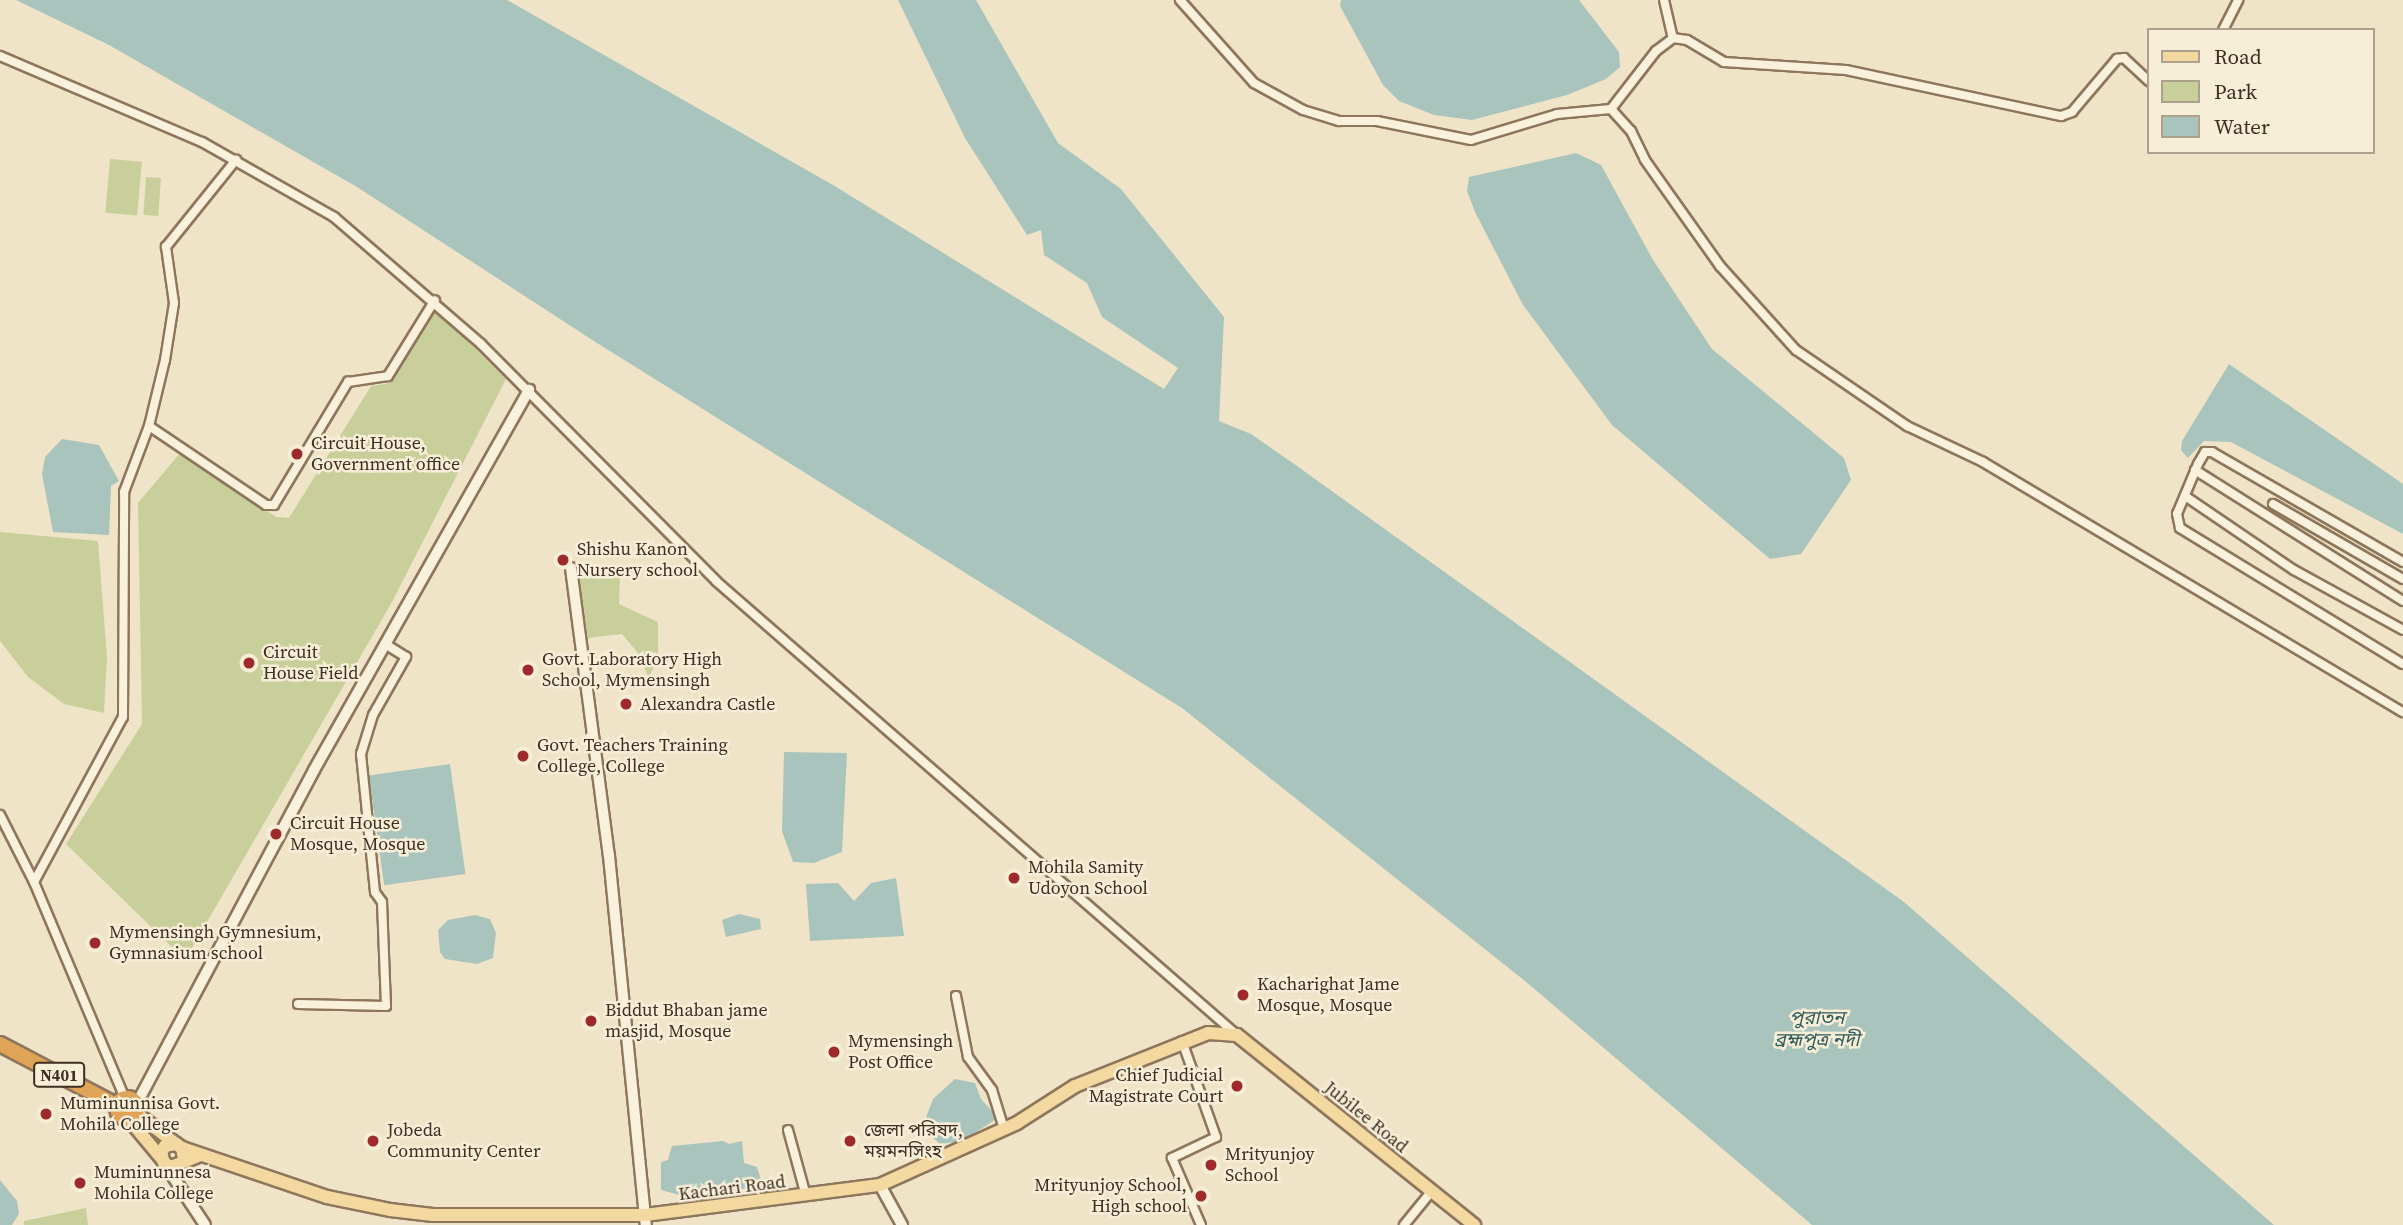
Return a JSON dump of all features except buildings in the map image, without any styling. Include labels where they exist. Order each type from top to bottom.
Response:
[{"type":"highway","name":"N401","points":[[0,1044],[128,1108]]},
{"type":"main road","name":"Kachari Road","points":[[128,1108],[180,1154],[205,1154],[327,1197],[433,1220],[645,1220],[880,1185],[1004,1129],[1075,1086],[1182,1041],[1208,1033],[1237,1035]]},
{"type":"main road","name":"Jubilee Road","points":[[1237,1035],[1474,1225]]},
{"type":"main road","points":[[128,1108],[163,1161]]},
{"type":"main road","points":[[163,1161],[165,1146],[180,1154]]},
{"type":"main road","points":[[163,1161],[180,1154]]},
{"type":"street","points":[[1180,0],[1254,83],[1303,110],[1339,121],[1377,121],[1471,140],[1557,114],[1611,109],[1656,51],[1673,38],[1687,40],[1724,62],[1846,71],[2061,116],[2072,112],[2117,59],[2128,61],[2148,80]]},
{"type":"street","points":[[1664,0],[1673,38]]},
{"type":"street","points":[[2223,28],[2238,0]]},
{"type":"street","points":[[0,55],[236,160],[334,217],[435,300],[529,390],[716,581],[1237,1035]]},
{"type":"street","points":[[1611,109],[1720,266],[1796,350],[1907,426],[1983,462],[2403,712]]},
{"type":"street","points":[[34,882],[123,717],[124,492],[149,426],[174,303],[166,247],[236,160]]},
{"type":"street","points":[[149,426],[266,505],[274,505],[348,382],[388,376],[435,300]]},
{"type":"street","points":[[128,1108],[529,390]]},
{"type":"street","points":[[2403,562],[2212,452],[2206,452],[2195,470],[2176,514],[2180,528],[2403,664]]},
{"type":"street","points":[[2195,470],[2403,601]]},
{"type":"street","points":[[2185,496],[2294,570],[2403,630]]},
{"type":"street","points":[[2273,504],[2403,579]]},
{"type":"street","points":[[571,568],[603,803],[645,1220]]},
{"type":"street","points":[[298,1004],[386,1006],[382,902],[375,892],[361,754],[373,715],[406,657],[385,644]]},
{"type":"street","points":[[0,816],[34,882],[128,1108]]},
{"type":"street","points":[[956,996],[968,1057],[992,1090],[1004,1129]]},
{"type":"street","points":[[1182,1041],[1216,1138],[1172,1158],[1201,1225]]},
{"type":"street","points":[[788,1130],[806,1196]]},
{"type":"street","points":[[180,1154],[182,1189]]},
{"type":"street","points":[[163,1161],[205,1225]]},
{"type":"street","points":[[880,1185],[902,1225]]},
{"type":"street","points":[[1404,1225],[1431,1192]]},
{"type":"green space","points":[[110,159],[142,162],[137,216],[105,213]]},
{"type":"green space","points":[[146,177],[161,178],[158,216],[143,215]]},
{"type":"green space","name":"Circuit House Field","points":[[435,309],[506,379],[392,602],[185,960],[66,844],[142,724],[138,503],[181,452],[276,517],[289,518],[371,386],[390,383]]},
{"type":"green space","points":[[0,532],[98,541],[107,657],[104,713],[64,704],[28,677],[0,641]]},
{"type":"green space","points":[[579,575],[620,578],[619,604],[658,622],[658,655],[649,678],[637,652],[622,634],[588,638]]},
{"type":"green space","points":[[86,1208],[88,1225],[24,1225],[24,1221]]},
{"type":"water","name":"পুরাতন ব্রহ্মপুত্র নদী","points":[[16,0],[507,0],[833,185],[1164,389],[1178,368],[1102,317],[1087,283],[1044,255],[1041,230],[1027,235],[965,138],[898,0],[976,0],[1058,143],[1121,189],[1224,317],[1219,421],[1251,434],[1297,466],[1904,902],[2274,1225],[1812,1225],[1525,981],[1182,708],[597,343],[357,187],[109,45]]},
{"type":"water","points":[[1341,0],[1579,0],[1619,52],[1620,67],[1606,79],[1567,95],[1472,120],[1434,115],[1399,101],[1383,85],[1340,6]]},
{"type":"water","points":[[1576,153],[1601,165],[1653,260],[1712,349],[1844,458],[1851,480],[1801,554],[1770,559],[1612,425],[1523,305],[1475,212],[1467,191],[1469,177]]},
{"type":"water","points":[[2229,364],[2403,484],[2403,534],[2231,442],[2204,441],[2188,458],[2181,450],[2182,441]]},
{"type":"water","points":[[62,439],[99,445],[119,481],[111,486],[109,535],[53,532],[42,474],[45,457]]},
{"type":"water","points":[[784,752],[847,753],[842,852],[814,863],[793,862],[782,831]]},
{"type":"water","points":[[450,764],[465,874],[384,885],[369,775]]},
{"type":"water","points":[[896,878],[904,936],[810,941],[806,884],[838,883],[854,901],[871,883]]},
{"type":"water","points":[[739,914],[760,919],[761,929],[726,937],[722,920]]},
{"type":"water","points":[[475,915],[490,919],[496,933],[493,958],[477,964],[445,959],[440,952],[438,930],[448,920]]},
{"type":"water","points":[[955,1079],[975,1083],[981,1099],[998,1118],[962,1141],[940,1144],[922,1128],[933,1099]]},
{"type":"water","points":[[723,1141],[729,1144],[742,1141],[744,1163],[757,1167],[761,1180],[782,1179],[774,1189],[755,1185],[735,1192],[683,1196],[661,1190],[661,1162],[668,1160],[672,1146]]},
{"type":"water","points":[[0,1180],[17,1201],[19,1214],[12,1225],[0,1225]]},
{"type":"place","name":"Circuit House, Government office","points":[[297,454]]},
{"type":"place","name":"Shishu Kanon Nursery school","points":[[563,560]]},
{"type":"place","name":"Circuit House Field","points":[[249,663]]},
{"type":"place","name":"Govt. Laboratory High School, Mymensingh","points":[[528,670]]},
{"type":"place","name":"Alexandra Castle","points":[[626,704]]},
{"type":"place","name":"Govt. Teachers Training College, College","points":[[523,756]]},
{"type":"place","name":"Circuit House Mosque, Mosque","points":[[276,834]]},
{"type":"place","name":"Mohila Samity Udoyon School","points":[[1014,878]]},
{"type":"place","name":"Mymensingh Gymnesium, Gymnasium school","points":[[95,943]]},
{"type":"place","name":"Kacharighat Jame Mosque, Mosque","points":[[1243,995]]},
{"type":"place","name":"Biddut Bhaban jame masjid, Mosque","points":[[591,1021]]},
{"type":"place","name":"Mymensingh Post Office","points":[[834,1052]]},
{"type":"place","name":"Chief Judicial Magistrate Court","points":[[1237,1086]]},
{"type":"place","name":"Muminunnisa Govt. Mohila College","points":[[46,1114]]},
{"type":"place","name":"Jobeda Community Center","points":[[373,1141]]},
{"type":"place","name":"জেলা পরিষদ, ময়মনসিংহ","points":[[850,1141]]},
{"type":"place","name":"Mrityunjoy School","points":[[1211,1165]]},
{"type":"place","name":"Muminunnesa Mohila College","points":[[80,1183]]},
{"type":"place","name":"Mrityunjoy School, High school","points":[[1201,1196]]}]
